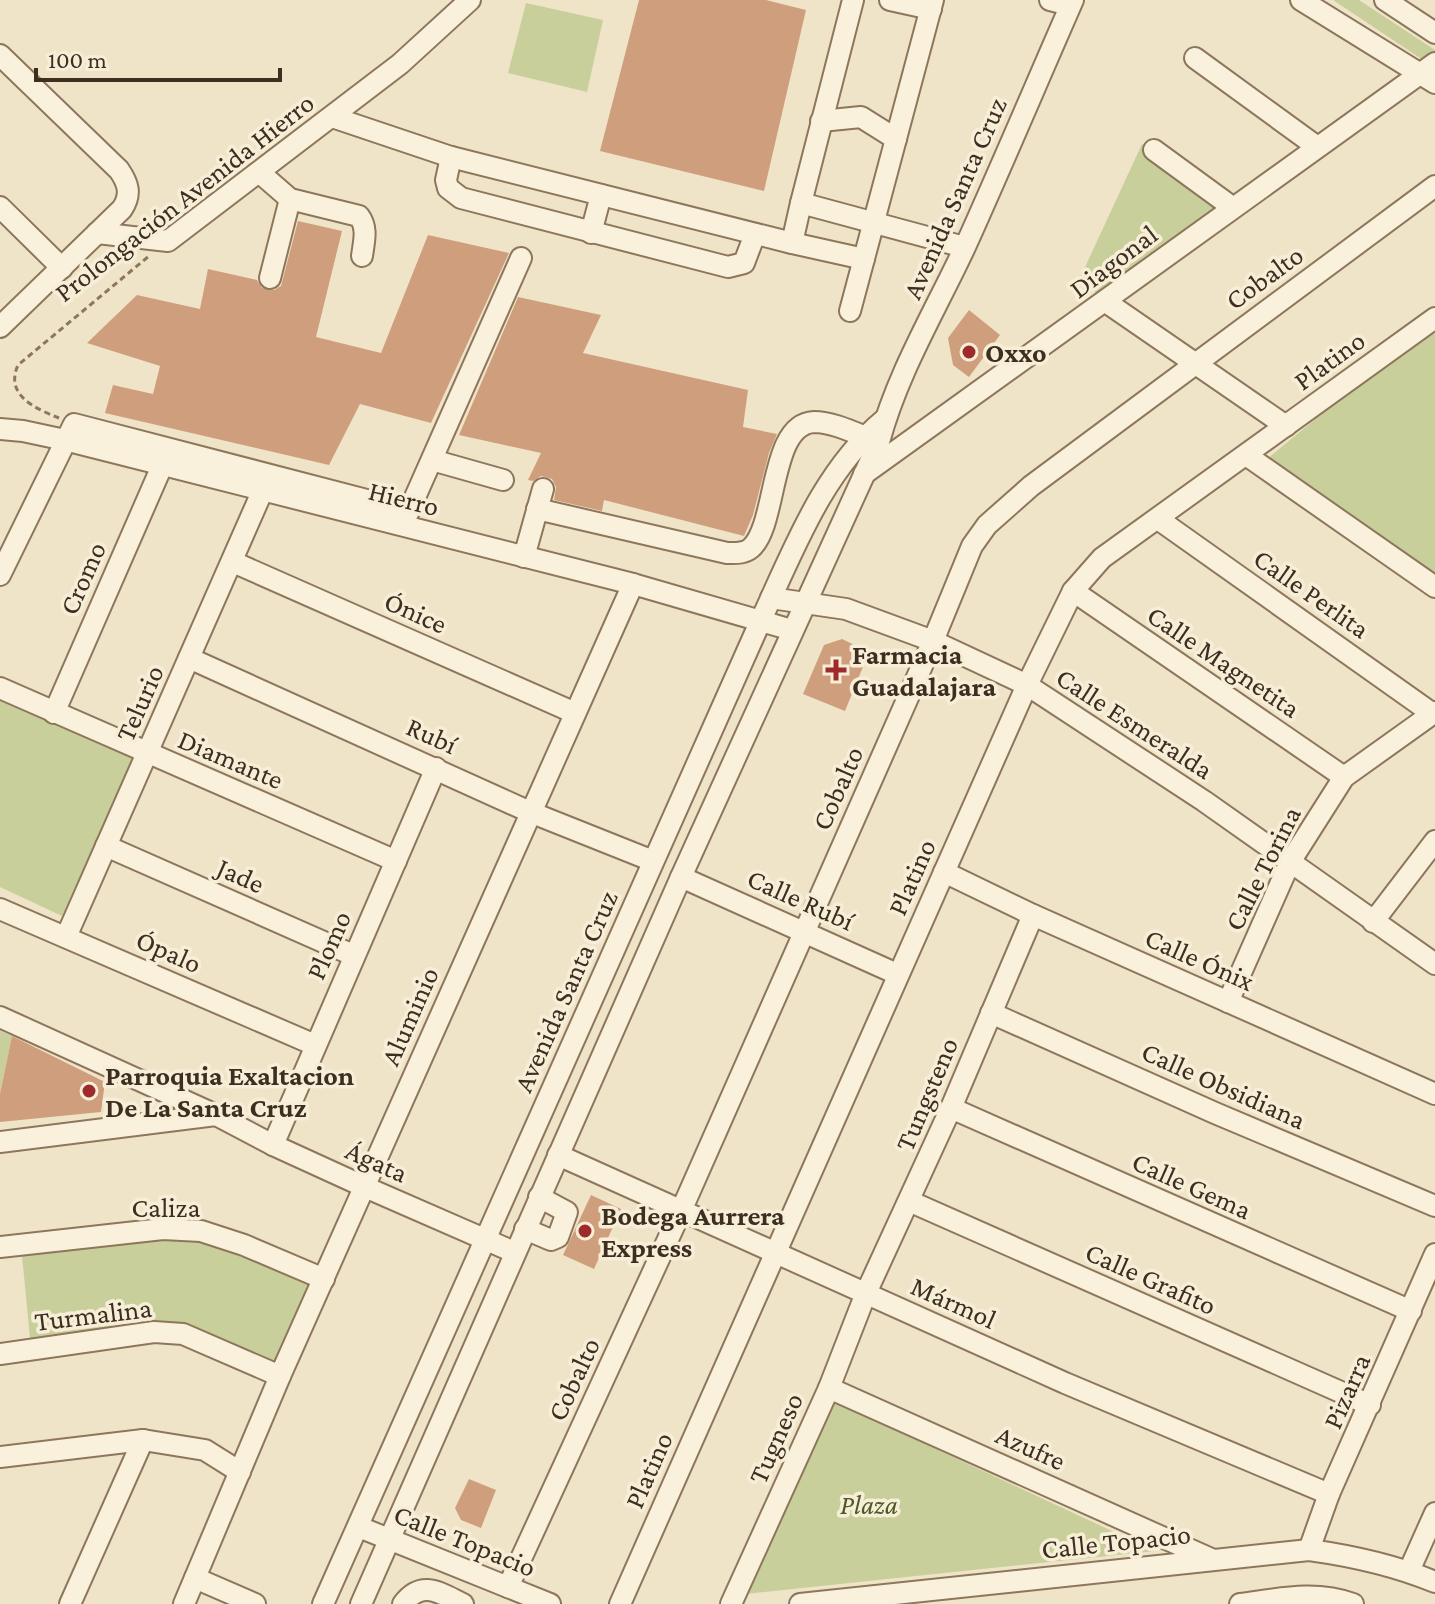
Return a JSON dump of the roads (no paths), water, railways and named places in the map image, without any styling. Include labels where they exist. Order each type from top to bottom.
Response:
[{"type":"street","name":"Prolongación Avenida Hierro","points":[[97,233],[168,241],[400,64],[470,0]]},
{"type":"street","points":[[792,243],[853,0]]},
{"type":"street","points":[[850,311],[932,5],[890,0]]},
{"type":"street","points":[[1301,0],[1430,73]]},
{"type":"street","points":[[1385,0],[1435,33]]},
{"type":"street","name":"Avenida Santa Cruz","points":[[361,1604],[514,1252],[807,602],[862,475],[871,439],[885,419],[964,247],[1064,2]]},
{"type":"street","points":[[0,55],[119,170],[129,189],[126,202],[0,327]]},
{"type":"street","points":[[1195,58],[1316,146]]},
{"type":"street","name":"Diagonal","points":[[820,498],[899,450],[1316,146],[1430,73]]},
{"type":"street","points":[[332,117],[451,157],[864,259]]},
{"type":"street","points":[[821,121],[861,117],[896,139]]},
{"type":"street","points":[[1154,150],[1232,207]]},
{"type":"street","points":[[451,157],[446,180],[448,188],[461,198],[591,233],[734,268],[744,263],[755,234]]},
{"type":"street","points":[[259,172],[290,199],[359,216],[365,233],[362,256]]},
{"type":"street","name":"Cobalto","points":[[508,1587],[681,1211],[972,546],[987,525],[1031,486],[1435,186]]},
{"type":"street","points":[[591,233],[601,195]]},
{"type":"street","points":[[270,278],[290,199]]},
{"type":"street","points":[[801,203],[964,247]]},
{"type":"street","points":[[0,207],[62,268]]},
{"type":"street","points":[[0,575],[70,432],[405,519],[521,258]]},
{"type":"street","points":[[1106,302],[1286,426]]},
{"type":"street","name":"Platino","points":[[620,1604],[897,974],[1027,685],[1073,591],[1102,558],[1433,323]]},
{"type":"street","points":[[524,557],[540,499],[727,553],[743,552],[759,536],[787,444],[799,427],[815,422],[826,423],[899,450]]},
{"type":"street","name":"Hierro","points":[[0,429],[70,432],[162,466],[262,492],[405,519],[524,557],[633,584],[792,630]]},
{"type":"street","name":"Avenida Santa Cruz","points":[[323,1604],[771,598],[820,498],[850,452],[871,439]]},
{"type":"street","points":[[1246,455],[1435,587]]},
{"type":"street","points":[[432,460],[503,480]]},
{"type":"street","name":"Cromo","points":[[54,713],[162,466]]},
{"type":"street","name":"Telurio","points":[[66,937],[262,492]]},
{"type":"street","name":"Calle Perlita","points":[[1158,519],[1434,713]]},
{"type":"street","name":"Ónice","points":[[233,562],[575,713]]},
{"type":"street","name":"Aluminio","points":[[184,1604],[280,1376],[633,584]]},
{"type":"street","name":"Calle Magnetita","points":[[1073,591],[1344,777]]},
{"type":"street","name":"Calle Esmeralda","points":[[771,598],[846,609],[933,641],[1027,685],[1204,801],[1435,964]]},
{"type":"street","name":"Rubí","points":[[189,658],[530,812],[653,861]]},
{"type":"street","name":"Diamante","points":[[0,688],[396,861]]},
{"type":"street","name":"Calle Torina","points":[[1228,1002],[1290,862],[1344,777],[1434,713]]},
{"type":"street","name":"Plomo","points":[[273,1145],[436,768]]},
{"type":"street","points":[[1373,922],[1435,841]]},
{"type":"street","name":"Jade","points":[[106,846],[353,955]]},
{"type":"street","name":"Calle Ónix","points":[[944,872],[1033,915],[1435,1094]]},
{"type":"street","name":"Calle Rubí","points":[[681,877],[897,974]]},
{"type":"street","name":"Ópalo","points":[[0,909],[315,1045]]},
{"type":"street","name":"Tungsteno","points":[[866,1293],[951,1108],[1033,915]]},
{"type":"street","name":"Calle Obsidiana","points":[[991,1013],[1215,1113],[1435,1206]]},
{"type":"street","name":"Ágata","points":[[0,1017],[216,1115],[273,1145],[514,1252]]},
{"type":"street","name":"Calle Gema","points":[[951,1108],[1411,1311]]},
{"type":"street","points":[[0,1142],[216,1115]]},
{"type":"street","name":"Mármol","points":[[558,1155],[1065,1383],[1329,1494]]},
{"type":"street","points":[[525,1229],[551,1240],[558,1237],[567,1212],[539,1197]]},
{"type":"street","name":"Calle Grafito","points":[[909,1201],[1370,1405]]},
{"type":"street","name":"Caliza","points":[[0,1247],[163,1229],[201,1231],[244,1245],[324,1279]]},
{"type":"street","name":"Pizarra","points":[[1309,1550],[1329,1494],[1435,1254]]},
{"type":"street","name":"Tugneso","points":[[731,1604],[829,1388],[866,1293]]},
{"type":"street","name":"Turmalina","points":[[0,1354],[154,1332],[183,1334],[280,1376]]},
{"type":"street","name":"Azufre","points":[[829,1388],[1211,1559]]},
{"type":"street","points":[[0,1457],[143,1440],[205,1450],[240,1472]]},
{"type":"street","points":[[70,1604],[143,1440]]},
{"type":"street","points":[[1409,1571],[1435,1513]]},
{"type":"street","name":"Calle Topacio","points":[[359,1527],[550,1604]]},
{"type":"street","name":"Calle Topacio","points":[[800,1604],[1309,1550],[1355,1556],[1409,1571],[1435,1582]]},
{"type":"street","points":[[195,1578],[255,1604]]},
{"type":"street","points":[[403,1604],[410,1594],[419,1589],[438,1592],[463,1604]]},
{"type":"street","points":[[1240,1604],[1325,1596],[1353,1604]]},
{"type":"place","name":"Oxxo","points":[[969,352]]},
{"type":"place","name":"Farmacia Guadalajara","points":[[836,670]]},
{"type":"place","name":"Parroquia Exaltacion De La Santa Cruz","points":[[89,1091]]},
{"type":"place","name":"Bodega Aurrera Express","points":[[585,1231]]},
{"type":"park label","name":"Plaza","points":[[869,1504]]}]
